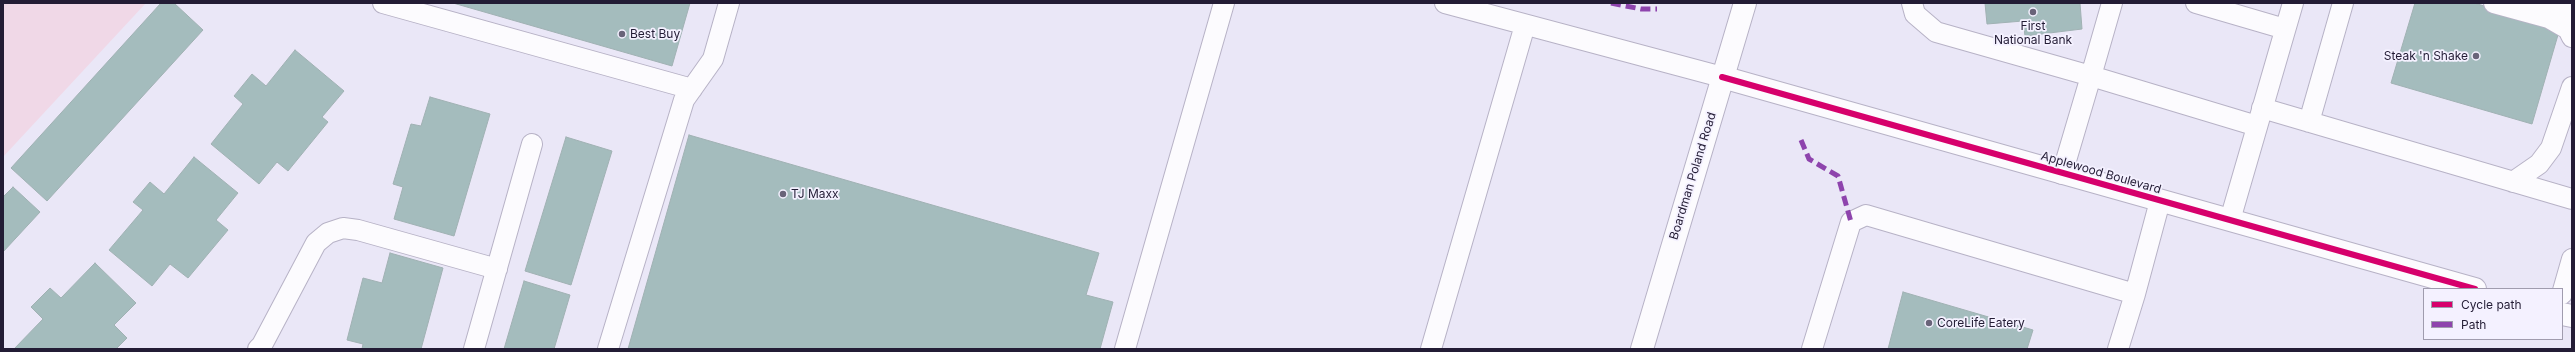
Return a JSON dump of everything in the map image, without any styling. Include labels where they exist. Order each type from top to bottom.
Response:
[{"type":"street","name":"Boardman Poland Road","points":[[1642,349],[1744,3]]},
{"type":"street","name":"Applewood Boulevard","points":[[1722,77],[2062,174],[2471,288]]},
{"type":"lane","points":[[383,3],[692,89]]},
{"type":"lane","points":[[608,349],[684,100],[713,59],[729,3]]},
{"type":"lane","points":[[1125,349],[1224,3]]},
{"type":"lane","points":[[1445,3],[1722,77]]},
{"type":"lane","points":[[1912,3],[1915,14],[1936,32],[2091,76],[2259,117],[2309,122],[2572,199]]},
{"type":"lane","points":[[2062,174],[2112,3]]},
{"type":"lane","points":[[2196,3],[2284,29]]},
{"type":"lane","points":[[2230,220],[2284,29],[2293,3]]},
{"type":"lane","points":[[2309,122],[2343,3]]},
{"type":"lane","points":[[2494,3],[2549,18],[2568,29],[2572,37]]},
{"type":"lane","points":[[2544,3],[2572,12]]},
{"type":"lane","points":[[1431,349],[1525,25]]},
{"type":"lane","points":[[2513,182],[2539,164],[2552,148],[2572,87]]},
{"type":"lane","points":[[474,349],[532,144]]},
{"type":"lane","points":[[2118,349],[2135,294],[2160,201]]},
{"type":"lane","points":[[1812,349],[1851,222],[1866,215],[2135,294]]},
{"type":"lane","points":[[258,349],[262,345],[316,243],[328,233],[342,228],[358,230],[497,269]]},
{"type":"lane","points":[[2563,290],[2572,259]]},
{"type":"shaded area","points":[[3,3],[146,3],[3,157]]},
{"type":"building","points":[[161,3],[174,3],[203,30],[47,201],[11,168]]},
{"type":"building","name":"Best Buy","points":[[453,3],[690,3],[672,66]]},
{"type":"building","name":"First National Bank","points":[[1985,3],[2080,3],[2082,29],[2025,36],[2023,21],[1987,24]]},
{"type":"building","name":"Steak 'n Shake","points":[[2415,3],[2474,3],[2560,28],[2532,124],[2391,83]]},
{"type":"building","points":[[295,50],[344,91],[322,117],[328,122],[288,171],[277,162],[259,184],[211,144],[243,104],[234,96],[252,74],[266,86]]},
{"type":"building","points":[[430,97],[490,114],[454,236],[394,219],[403,187],[393,184],[411,124],[421,126]]},
{"type":"building","name":"TJ Maxx","points":[[689,135],[1099,253],[1086,295],[1113,302],[1100,349],[628,349]]},
{"type":"building","points":[[566,137],[612,151],[571,285],[525,271]]},
{"type":"building","points":[[194,157],[238,193],[216,220],[228,230],[188,278],[170,264],[152,286],[109,250],[143,210],[133,202],[150,182],[164,194]]},
{"type":"building","points":[[13,187],[40,212],[3,252],[3,197]]},
{"type":"building","points":[[390,253],[443,268],[421,349],[362,349],[363,344],[347,340],[363,278],[382,283]]},
{"type":"building","points":[[95,263],[136,303],[114,325],[127,338],[116,349],[14,349],[43,319],[31,307],[50,288],[61,298]]},
{"type":"building","points":[[524,281],[570,295],[554,349],[504,349]]},
{"type":"building","points":[[1903,292],[2033,330],[2027,349],[1888,349]]},
{"type":"marked path","points":[[1611,3],[1641,9],[1657,9]]},
{"type":"marked path","points":[[1801,140],[1809,159],[1838,176],[1851,222]]},
{"type":"cycle path","points":[[1722,77],[2471,288]]},
{"type":"place","name":"First National Bank","points":[[2033,12]]},
{"type":"place","name":"Best Buy","points":[[622,34]]},
{"type":"place","name":"Steak 'n Shake","points":[[2476,56]]},
{"type":"place","name":"TJ Maxx","points":[[783,194]]},
{"type":"place","name":"CoreLife Eatery","points":[[1929,323]]}]
